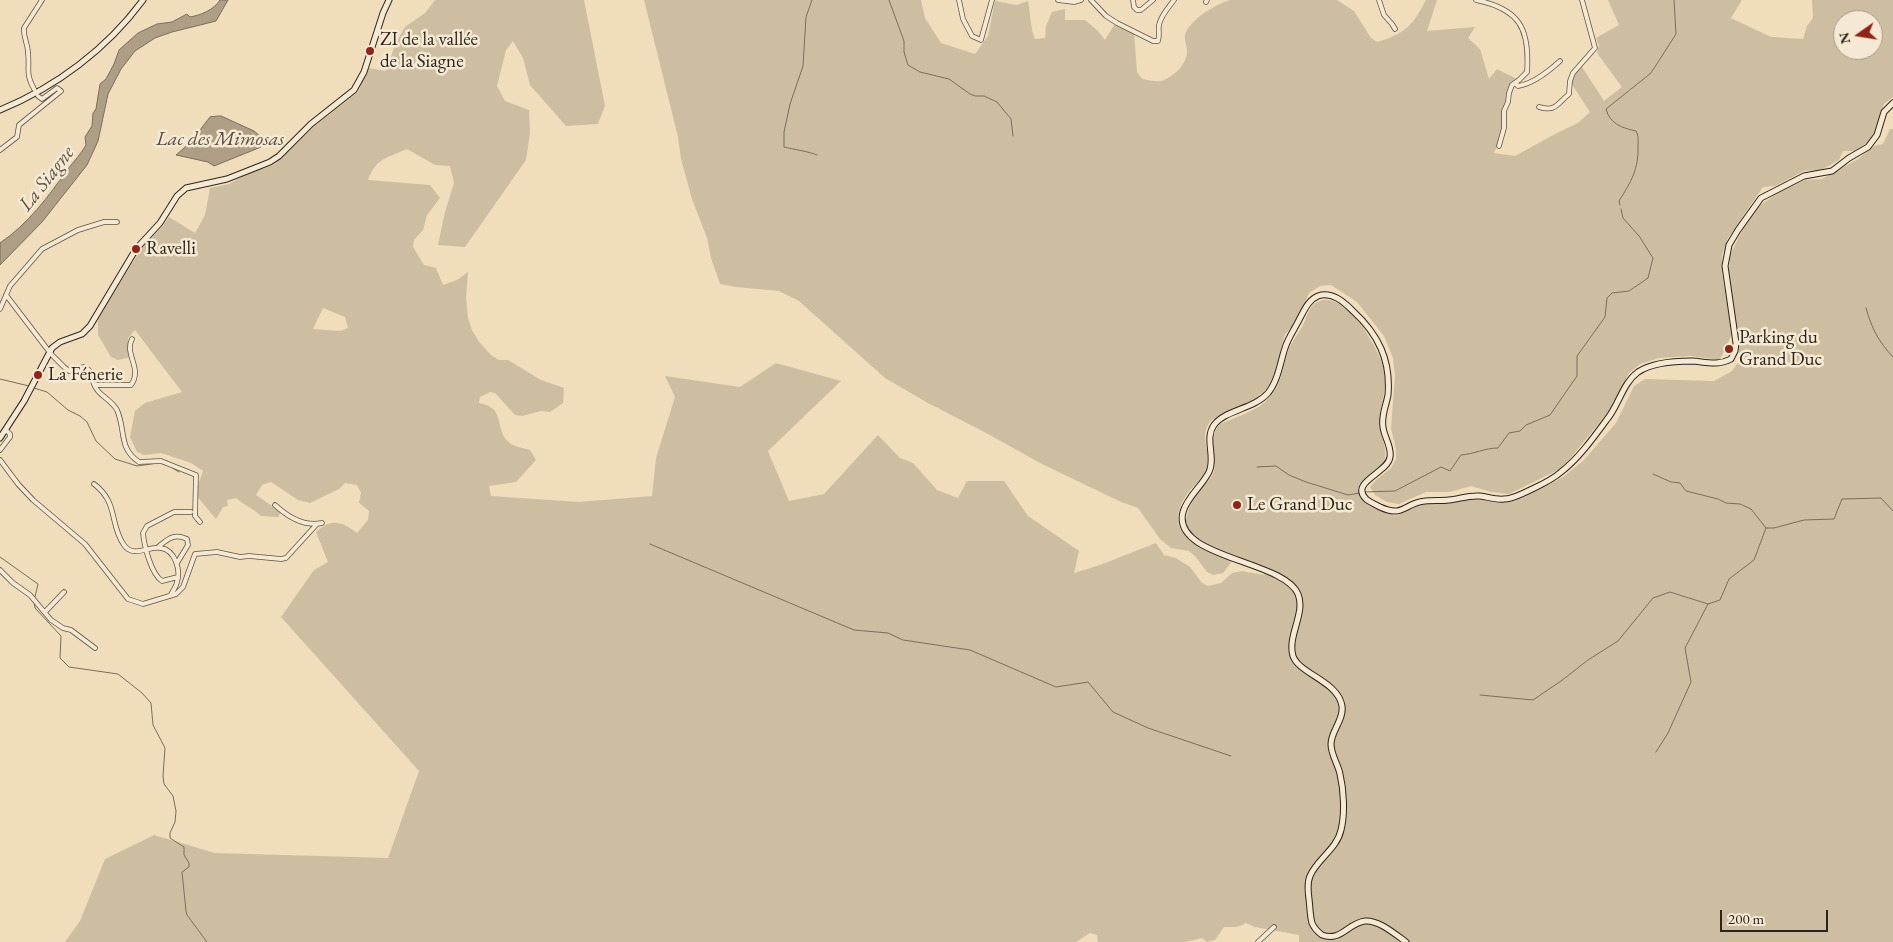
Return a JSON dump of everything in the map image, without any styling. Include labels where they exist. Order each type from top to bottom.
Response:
[{"type":"street","points":[[34,89],[28,73],[28,53],[23,34],[24,28],[42,0]]},
{"type":"street","points":[[0,110],[40,91],[84,61],[117,31],[143,0]]},
{"type":"street","points":[[0,438],[24,401],[49,351],[56,344],[82,334],[90,326],[136,250],[160,222],[176,196],[186,188],[227,179],[270,162],[279,156],[311,124],[354,90],[364,72],[389,0]]},
{"type":"street","points":[[959,0],[963,19],[972,36],[981,40],[992,0]]},
{"type":"street","points":[[1058,0],[1074,2],[1081,0]]},
{"type":"street","points":[[1091,0],[1106,16],[1117,23],[1153,41],[1158,41],[1160,38],[1159,26],[1161,18],[1174,0]]},
{"type":"street","points":[[1133,0],[1134,7],[1137,10],[1141,10],[1153,0]]},
{"type":"street","points":[[1379,0],[1384,16],[1395,29]]},
{"type":"street","points":[[1476,0],[1498,5],[1505,9],[1513,14],[1523,28],[1527,72],[1512,85],[1504,111],[1504,128],[1498,146]]},
{"type":"street","points":[[1539,107],[1550,110],[1569,94],[1573,73],[1596,48],[1582,0]]},
{"type":"street","points":[[1515,83],[1518,86],[1530,81],[1560,61]]},
{"type":"street","points":[[0,150],[17,137],[19,125],[61,91],[57,88],[42,99],[38,96]]},
{"type":"street","points":[[1406,942],[1369,920],[1357,922],[1340,937],[1328,937],[1318,932],[1311,921],[1308,890],[1310,874],[1334,845],[1342,829],[1341,778],[1331,748],[1331,741],[1343,711],[1339,698],[1329,686],[1294,660],[1292,646],[1300,600],[1293,586],[1277,576],[1195,542],[1184,528],[1182,512],[1211,466],[1210,438],[1214,425],[1225,417],[1253,405],[1266,395],[1275,381],[1290,335],[1308,303],[1316,297],[1325,295],[1340,300],[1372,330],[1384,353],[1388,369],[1383,424],[1390,457],[1386,468],[1364,484],[1362,492],[1365,498],[1393,512],[1399,512],[1415,503],[1425,501],[1446,501],[1477,496],[1506,500],[1517,496],[1551,479],[1571,463],[1611,415],[1625,387],[1636,373],[1656,364],[1692,361],[1719,364],[1731,359],[1736,342],[1726,266],[1729,245],[1738,230],[1754,206],[1766,195],[1804,176],[1832,171],[1868,146],[1877,135],[1884,112],[1893,103]]},
{"type":"street","points":[[0,309],[10,286],[42,249],[78,230],[104,222],[117,222]]},
{"type":"street","points":[[6,295],[66,370],[87,368],[99,392],[116,409],[122,422],[124,444],[130,455],[139,462],[156,460],[166,462],[194,474],[196,480],[195,516],[200,522]]},
{"type":"street","points":[[95,385],[131,385],[136,373],[130,343],[132,339]]},
{"type":"street","points":[[0,450],[10,437],[6,430]]},
{"type":"street","points":[[0,460],[33,500],[85,544],[128,599],[143,604],[176,594],[182,587],[195,554],[217,552],[240,558],[249,556],[286,558],[317,524]]},
{"type":"street","points":[[94,484],[102,490],[111,504],[119,534],[128,550],[136,551],[158,547],[171,537],[181,536],[187,539],[188,545],[177,563]]},
{"type":"street","points":[[275,504],[284,514],[301,523],[322,523]]},
{"type":"street","points":[[178,577],[162,581],[157,577],[146,550],[143,533],[147,526],[174,512],[191,512]]},
{"type":"street","points":[[158,547],[171,554],[177,563],[177,584],[169,596]]},
{"type":"street","points":[[0,570],[13,583],[30,595],[57,625],[70,630],[95,648]]},
{"type":"street","points":[[45,612],[64,592]]},
{"type":"street","points":[[1258,942],[1274,927]]},
{"type":"shaded area","points":[[435,0],[584,0],[605,106],[598,124],[566,126],[530,85],[523,58],[513,41],[506,50],[497,86],[505,101],[529,110],[530,133],[526,160],[465,247],[438,245],[454,183],[450,166],[435,165],[407,149],[379,163],[368,180],[430,185],[440,198],[427,215],[423,230],[414,240],[413,247],[424,265],[436,268],[443,285],[457,280],[468,272],[466,298],[468,318],[472,330],[480,343],[491,355],[499,360],[508,360],[541,380],[564,388],[563,403],[550,412],[541,411],[522,416],[515,415],[495,393],[490,392],[480,397],[479,403],[488,406],[497,414],[505,438],[513,445],[530,450],[536,460],[516,482],[489,486],[491,496],[579,502],[652,496],[656,458],[675,397],[665,376],[740,387],[776,363],[841,381],[768,451],[789,501],[824,494],[878,435],[900,458],[913,463],[937,490],[958,498],[967,481],[1004,481],[1028,516],[1079,551],[1074,573],[1156,543],[1164,555],[1176,558],[1190,567],[1202,583],[1208,586],[1221,583],[1232,573],[1242,571],[1264,575],[1269,570],[1199,542],[1186,529],[1187,515],[1194,499],[1213,474],[1215,462],[1213,443],[1216,430],[1220,424],[1259,406],[1274,392],[1280,380],[1289,348],[1315,304],[1323,300],[1332,300],[1350,312],[1367,333],[1383,365],[1385,388],[1380,421],[1385,457],[1381,466],[1360,484],[1360,497],[1363,501],[1377,509],[1397,516],[1418,504],[1442,504],[1469,499],[1511,502],[1525,497],[1563,477],[1583,461],[1616,423],[1634,386],[1645,379],[1714,381],[1732,371],[1740,360],[1729,273],[1730,255],[1748,219],[1759,206],[1778,193],[1805,180],[1822,179],[1858,159],[1874,146],[1883,144],[1890,129],[1893,129],[1893,942],[1299,942],[1299,935],[1255,927],[1246,923],[1237,927],[1224,927],[1215,940],[1207,942],[1202,938],[1185,942],[1098,942],[1097,935],[1090,933],[1076,942],[65,942],[80,921],[105,859],[154,835],[215,853],[388,858],[419,771],[281,617],[314,570],[328,562],[316,532],[327,525],[336,523],[346,526],[357,533],[368,520],[369,511],[359,503],[361,493],[357,485],[345,483],[339,489],[310,503],[298,500],[271,482],[262,485],[256,495],[281,512],[278,517],[261,516],[236,498],[227,500],[228,506],[223,507],[216,519],[195,494],[203,471],[191,463],[161,453],[144,455],[137,452],[130,437],[135,411],[145,403],[182,392],[135,330],[128,338],[131,357],[118,360],[111,357],[98,335],[98,318],[143,246],[163,226],[169,217],[195,233],[205,215],[210,188],[229,184],[247,174],[274,165],[316,125],[358,92],[368,68],[386,71],[395,45],[405,27],[425,13]],"holes":[[[323,308],[345,317],[348,328],[340,331],[313,329]]]},
{"type":"shaded area","points":[[644,0],[921,0],[925,18],[941,43],[975,54],[988,36],[995,1],[1017,5],[1028,1],[1035,39],[1045,38],[1046,26],[1052,12],[1065,9],[1065,20],[1085,20],[1105,40],[1114,25],[1134,33],[1137,72],[1142,79],[1161,81],[1171,76],[1183,64],[1187,55],[1185,35],[1197,18],[1230,0],[1337,0],[1354,11],[1371,38],[1377,42],[1395,36],[1407,27],[1417,16],[1426,0],[1437,0],[1427,31],[1475,27],[1468,38],[1480,49],[1489,79],[1497,69],[1517,79],[1507,93],[1503,130],[1494,153],[1515,156],[1578,123],[1590,112],[1571,83],[1576,73],[1582,67],[1604,101],[1622,87],[1597,53],[1599,45],[1596,38],[1619,25],[1608,0],[1742,0],[1731,18],[1771,37],[1803,39],[1807,26],[1813,18],[1812,0],[1893,0],[1893,97],[1884,104],[1876,133],[1870,141],[1854,151],[1843,151],[1839,160],[1821,170],[1804,171],[1775,186],[1763,187],[1728,238],[1722,255],[1722,273],[1732,334],[1720,360],[1691,356],[1659,358],[1640,364],[1629,373],[1611,409],[1562,468],[1509,494],[1491,492],[1471,486],[1450,492],[1426,492],[1399,504],[1387,502],[1375,495],[1370,487],[1391,468],[1396,459],[1396,449],[1391,428],[1395,376],[1393,358],[1384,336],[1357,302],[1331,285],[1320,286],[1309,293],[1297,322],[1285,334],[1273,380],[1269,386],[1252,400],[1218,416],[1207,427],[1205,433],[1208,455],[1206,471],[1187,494],[1180,508],[1178,520],[1181,530],[1188,538],[1209,551],[1233,560],[1223,573],[1213,575],[1207,572],[1189,551],[1171,548],[1160,539],[1138,508],[1119,501],[1040,463],[885,378],[799,301],[779,291],[720,284],[681,159],[678,137]]},
{"type":"water","points":[[220,0],[228,0],[216,21],[155,38],[135,51],[121,69],[108,94],[98,141],[87,165],[42,222],[0,265],[0,243],[20,227],[37,209],[86,145],[85,137],[92,126],[100,84],[106,79],[119,50],[138,33],[157,24],[172,22],[187,14],[190,17],[203,13],[214,7]]},
{"type":"water","name":"Lac des Mimosas","points":[[221,116],[254,131],[260,136],[261,147],[214,166],[208,162],[176,155],[190,143],[210,117]]},
{"type":"waterway","points":[[812,0],[806,17],[803,66],[790,104],[784,132],[784,147],[817,155]]},
{"type":"waterway","points":[[889,0],[904,41],[904,52],[908,65],[920,72],[949,79],[970,94],[984,96],[997,102],[1011,119],[1013,136]]},
{"type":"waterway","points":[[1620,205],[1619,201],[1631,181],[1636,168],[1638,137],[1636,131],[1621,127],[1614,122],[1606,109],[1651,73],[1676,34],[1674,0]]},
{"type":"waterway","points":[[1364,492],[1395,491],[1441,467],[1450,471],[1461,455],[1498,448],[1509,433],[1520,431],[1526,425],[1550,415],[1577,376],[1577,356],[1605,317],[1607,298],[1612,293],[1629,291],[1648,278],[1653,258],[1639,236],[1623,218],[1621,209]]},
{"type":"waterway","points":[[1866,308],[1876,334],[1883,346],[1893,357]]},
{"type":"waterway","points":[[0,379],[29,386]]},
{"type":"waterway","points":[[34,388],[47,392],[68,410],[87,422],[96,441],[115,459],[137,466],[158,463]]},
{"type":"waterway","points":[[1257,467],[1276,466],[1289,475],[1306,482],[1348,495],[1360,493]]},
{"type":"waterway","points":[[171,467],[179,472]]},
{"type":"waterway","points":[[1653,474],[1671,482],[1680,483],[1686,491],[1718,499],[1726,503],[1740,504],[1751,509],[1766,528]]},
{"type":"waterway","points":[[1480,695],[1533,700],[1618,641],[1653,598],[1670,592],[1708,604],[1720,600],[1729,579],[1754,560],[1766,528],[1774,528],[1804,520],[1834,519],[1842,499],[1881,498],[1893,511]]},
{"type":"waterway","points":[[650,544],[854,630],[888,633],[903,640],[970,650],[1056,687],[1088,682],[1113,712],[1148,728],[1231,756]]},
{"type":"waterway","points":[[0,557],[38,584],[35,597]]},
{"type":"waterway","points":[[34,601],[35,608],[61,636],[60,658],[69,667],[118,674],[142,693],[151,703],[153,725],[165,748],[164,784],[173,796],[176,811],[170,838],[184,847],[184,855],[189,863],[189,867],[182,872],[186,911],[207,942]]},
{"type":"waterway","points":[[1656,752],[1668,733],[1691,682],[1685,648],[1708,604]]},
{"type":"place","name":"ZI de la vallée de la Siagne","points":[[370,51]]},
{"type":"place","name":"Ravelli","points":[[136,249]]},
{"type":"place","name":"Parking du Grand Duc","points":[[1729,349]]},
{"type":"place","name":"La Fénerie","points":[[38,375]]},
{"type":"place","name":"Le Grand Duc","points":[[1237,505]]},
{"type":"water label","name":"La Siagne","points":[[47,179]]}]
